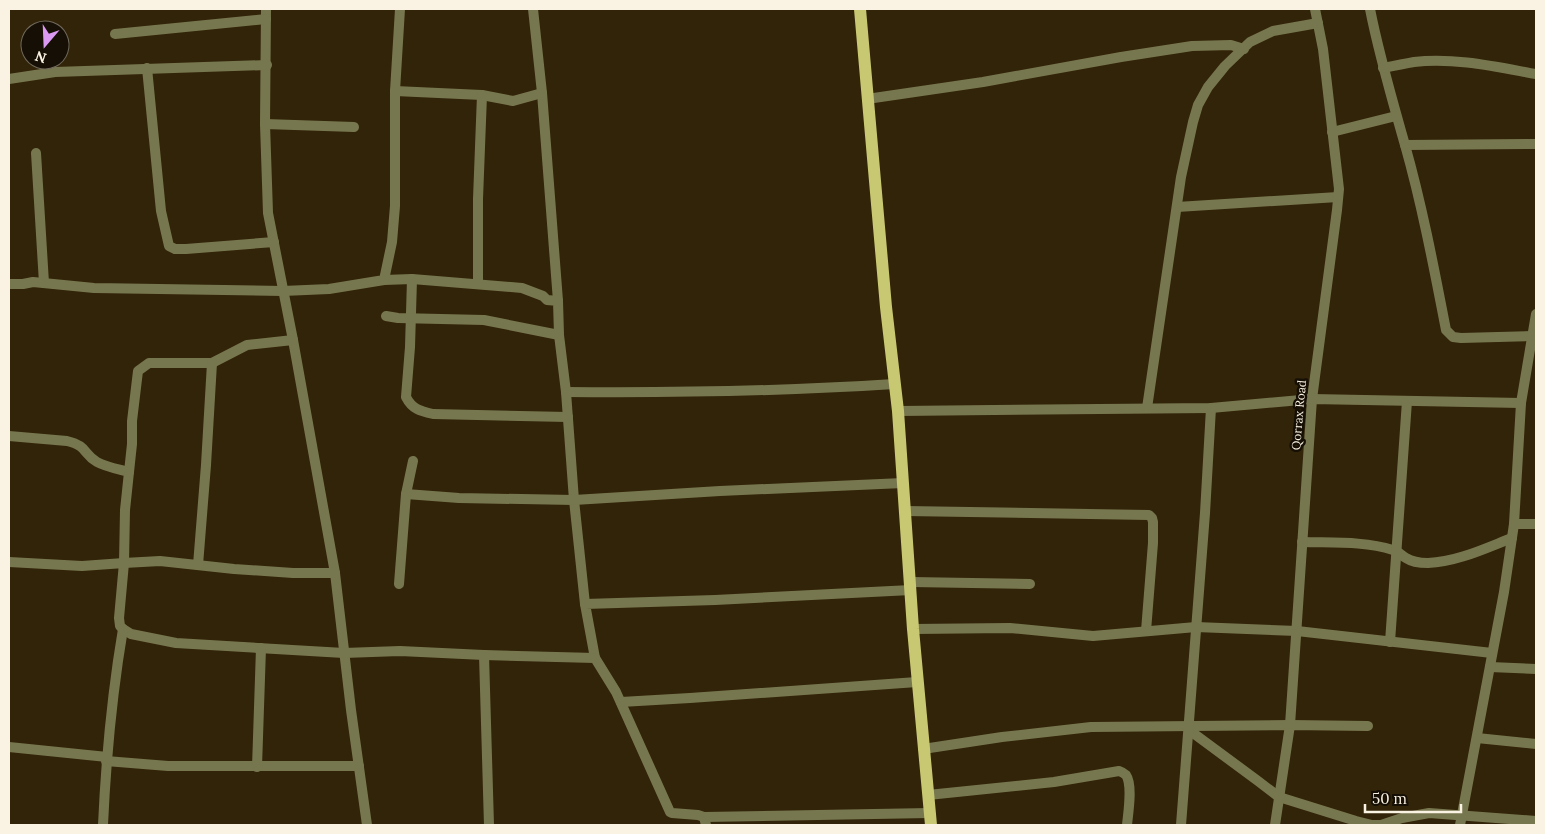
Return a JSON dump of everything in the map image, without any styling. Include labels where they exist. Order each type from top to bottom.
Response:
[{"type":"main road","points":[[860,9],[867,99],[898,411],[917,682],[930,819]]},
{"type":"street","points":[[384,280],[392,242],[395,206],[395,91],[400,9]]},
{"type":"street","points":[[533,9],[542,93],[559,335],[566,392],[584,604],[595,658],[616,692],[670,812],[698,815],[705,821],[930,819]]},
{"type":"street","name":"Qorrax Road","points":[[1275,825],[1290,725],[1312,399],[1338,197],[1337,167],[1323,49],[1315,9]]},
{"type":"street","points":[[1370,9],[1383,68],[1405,145],[1435,269],[1446,330],[1453,337],[1461,338],[1532,336]]},
{"type":"street","points":[[116,34],[266,14],[268,213],[335,573],[367,825]]},
{"type":"street","points":[[1147,408],[1181,177],[1198,105],[1208,87],[1225,66],[1250,42],[1273,31],[1318,23]]},
{"type":"street","points":[[867,99],[983,82],[1192,46],[1231,45],[1244,49]]},
{"type":"street","points":[[1383,68],[1414,62],[1430,62],[1468,64],[1536,74]]},
{"type":"street","points":[[9,79],[55,72],[267,65]]},
{"type":"street","points":[[147,68],[161,211],[169,246],[175,249],[186,249],[274,242]]},
{"type":"street","points":[[395,91],[482,95],[514,101],[542,93]]},
{"type":"street","points":[[478,284],[478,199],[482,95]]},
{"type":"street","points":[[1332,132],[1396,116]]},
{"type":"street","points":[[266,124],[354,127]]},
{"type":"street","points":[[1405,145],[1536,144]]},
{"type":"street","points":[[36,153],[44,283]]},
{"type":"street","points":[[1177,207],[1338,197]]},
{"type":"street","points":[[9,284],[44,283],[94,288],[284,291],[329,289],[384,280],[412,279],[522,288],[543,296],[547,300],[558,301]]},
{"type":"street","points":[[412,279],[406,397],[414,408],[433,414],[568,417]]},
{"type":"street","points":[[1461,820],[1512,538],[1521,403],[1536,314]]},
{"type":"street","points":[[386,316],[484,320],[559,335]]},
{"type":"street","points":[[293,340],[247,345],[212,363],[149,364],[138,371],[125,510],[120,626],[131,634],[176,644],[344,653],[400,651],[595,658]]},
{"type":"street","points":[[198,565],[212,363]]},
{"type":"street","points":[[566,392],[635,393],[807,390],[894,384]]},
{"type":"street","points":[[898,411],[1211,408],[1312,399],[1521,403]]},
{"type":"street","points":[[1390,642],[1407,401]]},
{"type":"street","points":[[1181,825],[1206,513],[1211,408]]},
{"type":"street","points":[[9,436],[75,443],[99,463],[129,472]]},
{"type":"street","points":[[399,584],[406,494],[413,461]]},
{"type":"street","points":[[406,494],[459,498],[574,500],[903,483]]},
{"type":"street","points":[[905,511],[1149,515],[1153,522],[1146,631]]},
{"type":"street","points":[[1514,524],[1536,524]]},
{"type":"street","points":[[1302,542],[1353,543],[1396,550],[1407,559],[1418,562],[1439,562],[1468,555],[1512,538]]},
{"type":"street","points":[[9,562],[82,566],[160,561],[293,573],[335,573]]},
{"type":"street","points":[[584,604],[715,600],[911,586],[1030,584]]},
{"type":"street","points":[[913,629],[1010,628],[1093,636],[1196,627],[1297,631],[1492,653]]},
{"type":"street","points":[[103,825],[106,759],[123,629]]},
{"type":"street","points":[[257,767],[261,648]]},
{"type":"street","points":[[484,655],[489,825]]},
{"type":"street","points":[[1490,667],[1536,669]]},
{"type":"street","points":[[620,702],[917,682]]},
{"type":"street","points":[[923,749],[1002,737],[1091,727],[1368,726]]},
{"type":"street","points":[[1189,728],[1279,797],[1356,823],[1381,825],[1402,818],[1429,813],[1461,820],[1536,821]]},
{"type":"street","points":[[1476,738],[1536,744]]},
{"type":"street","points":[[9,747],[168,766],[358,766]]},
{"type":"street","points":[[928,795],[1054,782],[1119,771],[1127,776],[1128,781],[1129,805],[1127,825]]}]
